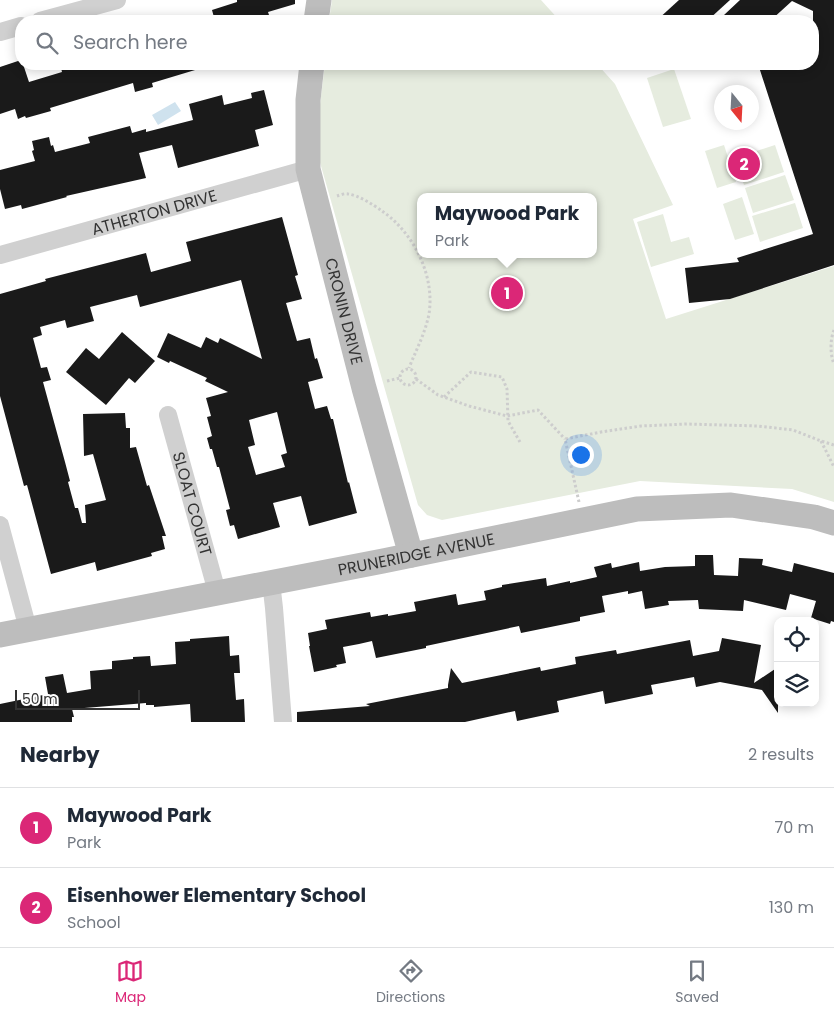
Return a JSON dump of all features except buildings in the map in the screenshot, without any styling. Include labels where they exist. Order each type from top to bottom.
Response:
[{"type":"main road","points":[[317,15],[319,0]]},
{"type":"main road","name":"CRONIN DRIVE","points":[[311,70],[308,100],[308,169],[364,388],[411,555]]},
{"type":"main road","name":"PRUNERIDGE AVENUE","points":[[0,635],[637,509],[731,505],[814,517],[834,523]]},
{"type":"street","points":[[62,15],[117,0]]},
{"type":"street","points":[[0,32],[15,28]]},
{"type":"street","name":"ATHERTON DRIVE","points":[[0,255],[308,169]]},
{"type":"street","name":"SLOAT COURT","points":[[168,415],[216,592]]},
{"type":"street","points":[[0,525],[28,629]]},
{"type":"street","points":[[271,582],[282,722]]},
{"type":"path","points":[[336,196],[348,194],[368,201],[386,213],[399,226],[417,252]]},
{"type":"path","points":[[409,368],[416,373],[416,379],[408,385],[402,383],[400,378],[402,371],[409,368],[423,339],[429,313],[427,274],[420,258]]},
{"type":"path","points":[[834,330],[831,336],[831,357],[834,364]]},
{"type":"path","points":[[444,398],[471,372],[502,377],[507,389],[508,421],[520,442]]},
{"type":"path","points":[[387,381],[400,378]]},
{"type":"path","points":[[416,379],[444,398],[507,416],[538,410],[565,439],[582,520]]},
{"type":"path","points":[[565,439],[641,426],[687,424],[758,426],[793,430],[834,445]]},
{"type":"path","points":[[821,441],[834,467]]},
{"type":"shaded area","points":[[332,0],[541,0],[555,15],[330,15]]},
{"type":"shaded area","points":[[324,70],[602,70],[615,84],[673,205],[633,219],[666,319],[834,266],[834,502],[792,489],[640,481],[442,520],[427,515],[418,505],[315,145]]},
{"type":"shaded area","points":[[674,70],[691,119],[663,127],[647,78]]},
{"type":"shaded area","points":[[724,145],[736,182],[717,188],[705,151]]},
{"type":"shaded area","points":[[775,145],[784,172],[744,185],[735,158]]},
{"type":"shaded area","points":[[785,175],[794,200],[753,213],[745,188]]},
{"type":"shaded area","points":[[742,197],[754,234],[735,240],[723,204]]},
{"type":"shaded area","points":[[795,203],[803,228],[760,242],[752,216]]},
{"type":"shaded area","points":[[663,214],[671,242],[689,237],[694,254],[651,267],[637,222]]},
{"type":"water","points":[[175,102],[181,111],[158,125],[152,115]]},
{"type":"place","name":"Eisenhower Elementary School","points":[[744,164]]},
{"type":"place","name":"Maywood Park","points":[[507,293]]}]
